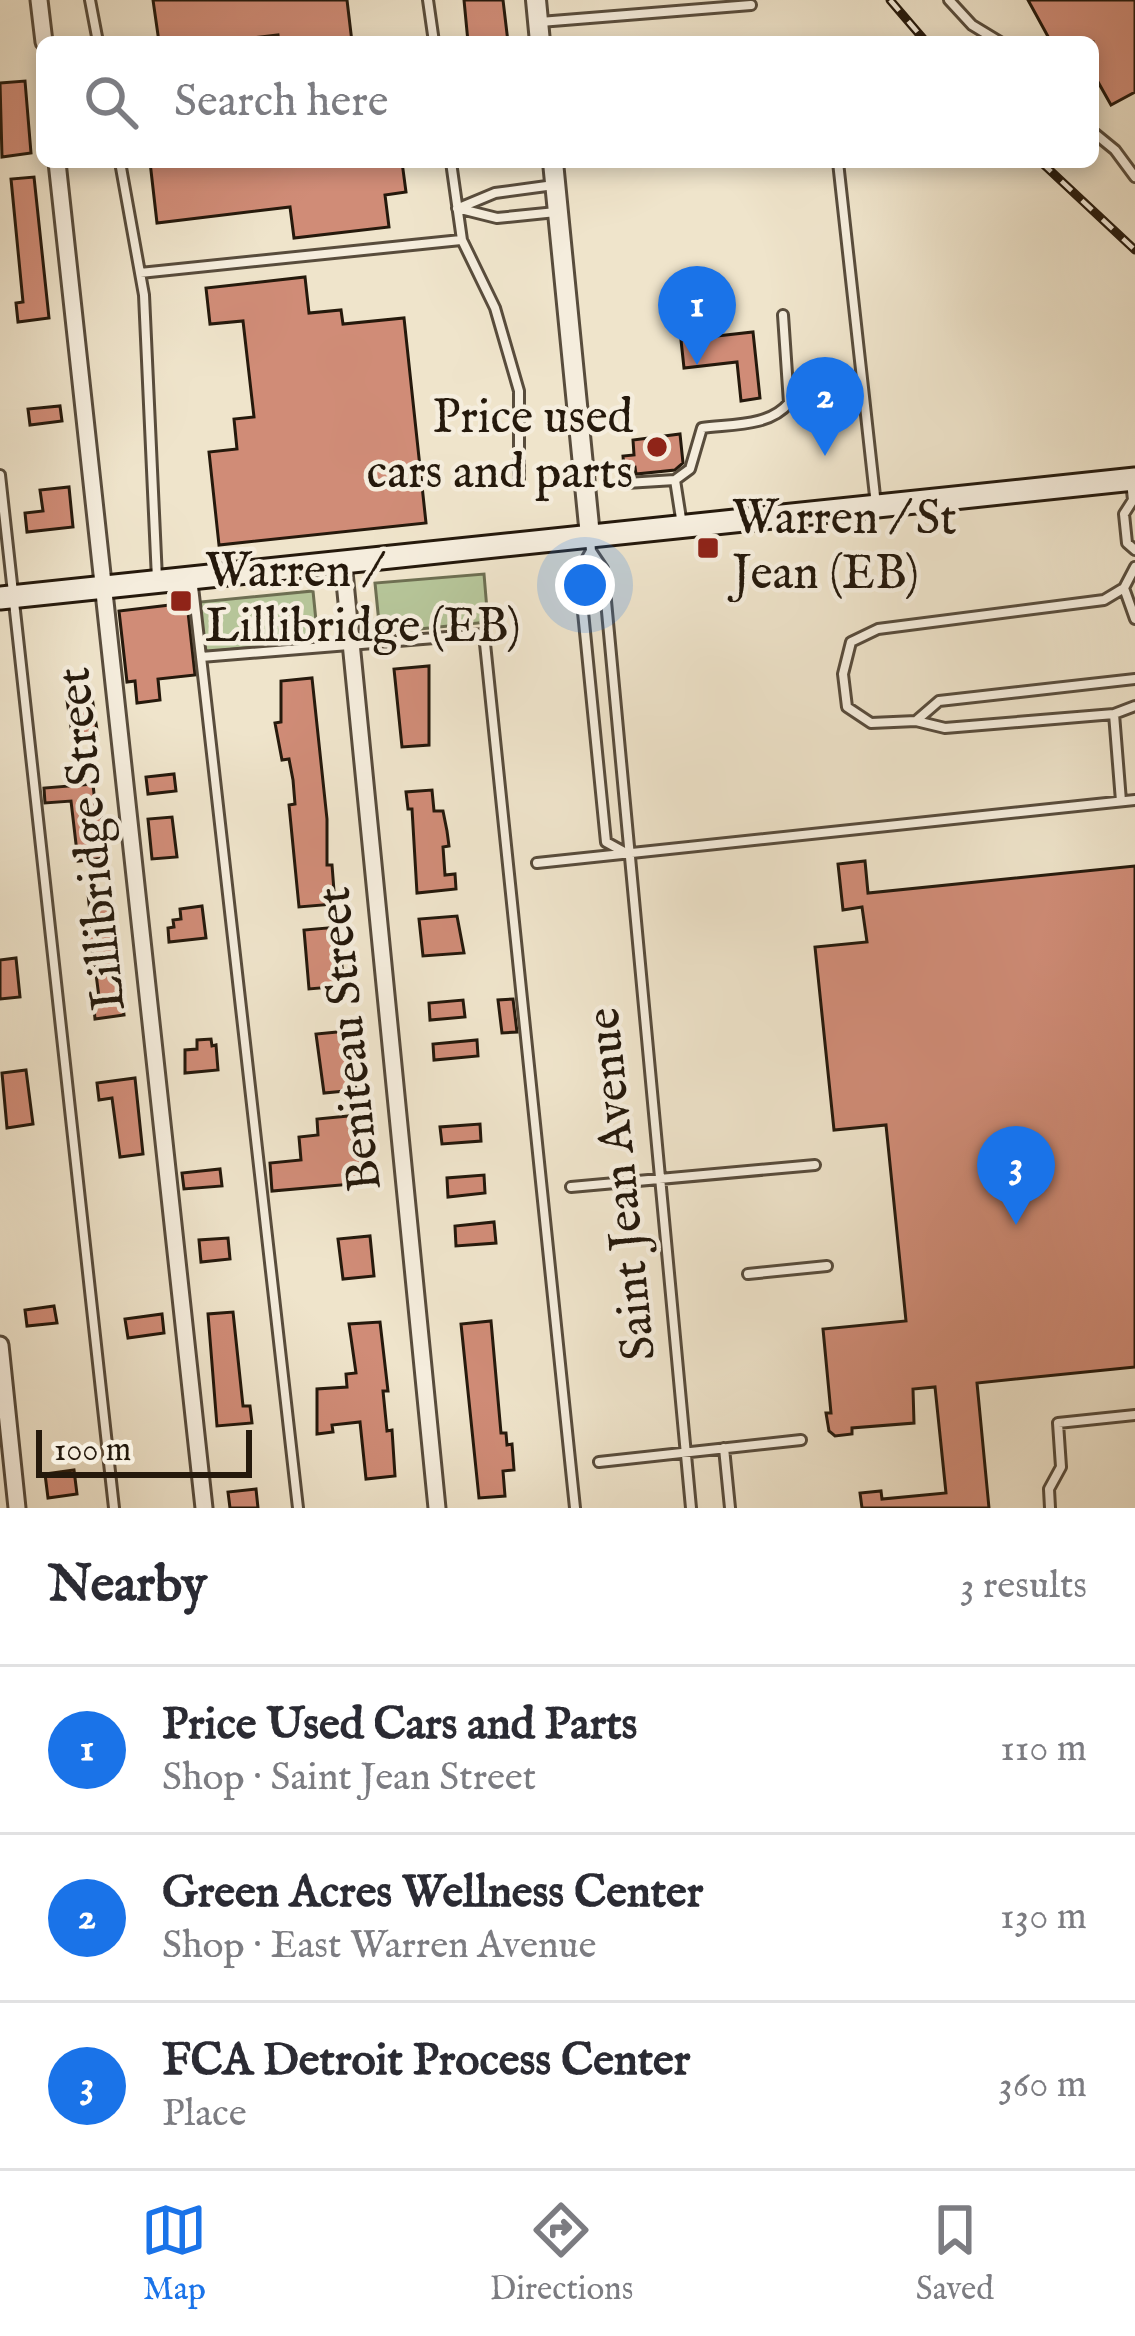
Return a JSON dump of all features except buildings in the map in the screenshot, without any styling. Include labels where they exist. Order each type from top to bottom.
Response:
[{"type":"main road","points":[[6,597],[343,562],[591,543],[682,526],[876,506],[1133,490]]},
{"type":"street","points":[[39,0],[43,36]]},
{"type":"street","points":[[536,0],[539,32]]},
{"type":"street","name":"Lillibridge Street","points":[[58,168],[204,1508]]},
{"type":"street","points":[[554,168],[591,543]]},
{"type":"street","name":"Beniteau Street","points":[[343,562],[437,1508]]},
{"type":"street","points":[[0,1346],[17,1508]]},
{"type":"lane","points":[[90,0],[97,36]]},
{"type":"lane","points":[[428,0],[433,36]]},
{"type":"lane","points":[[949,0],[964,18],[991,36]]},
{"type":"lane","points":[[539,32],[752,5]]},
{"type":"lane","points":[[1099,137],[1135,178]]},
{"type":"lane","points":[[121,168],[140,272],[158,580]]},
{"type":"lane","points":[[452,168],[462,240],[495,308],[519,391],[519,483]]},
{"type":"lane","points":[[839,168],[876,506]]},
{"type":"lane","points":[[458,208],[495,193],[555,185]]},
{"type":"lane","points":[[458,208],[497,218],[558,212]]},
{"type":"lane","points":[[140,272],[462,240]]},
{"type":"lane","points":[[626,482],[675,480],[690,469],[702,428],[764,420],[781,412],[789,403],[782,315]]},
{"type":"lane","points":[[0,475],[6,597],[114,1508]]},
{"type":"lane","points":[[675,480],[682,526]]},
{"type":"lane","points":[[1133,490],[1124,514],[1127,543],[1135,550]]},
{"type":"lane","name":"Saint Jean Avenue","points":[[591,543],[579,572],[606,842],[627,853]]},
{"type":"lane","name":"Saint Jean Avenue","points":[[591,543],[603,569],[691,1508]]},
{"type":"lane","points":[[1135,567],[1124,589],[1088,603],[878,629],[851,642],[843,674],[848,707],[871,723],[916,721],[945,728],[1114,714],[1135,706]]},
{"type":"lane","points":[[192,577],[298,1508]]},
{"type":"lane","points":[[1124,589],[1135,619]]},
{"type":"lane","points":[[201,657],[484,634],[575,1508]]},
{"type":"lane","points":[[916,721],[939,701],[1135,680]]},
{"type":"lane","points":[[1114,714],[1121,801]]},
{"type":"lane","points":[[537,863],[1135,800]]},
{"type":"lane","points":[[571,1187],[815,1165]]},
{"type":"lane","points":[[748,1274],[827,1266]]},
{"type":"lane","points":[[1051,1508],[1048,1490],[1061,1467],[1058,1423],[1135,1415]]},
{"type":"lane","points":[[599,1462],[801,1440]]},
{"type":"lane","points":[[724,1448],[730,1508]]},
{"type":"green space","points":[[484,574],[488,622],[380,633],[375,583]]},
{"type":"green space","points":[[313,591],[318,641],[204,652],[200,602]]},
{"type":"railway","points":[[890,0],[921,36]]},
{"type":"railway","points":[[1047,168],[1135,250]]},
{"type":"place","name":"Price Used Cars and Parts","points":[[697,365]]},
{"type":"place","name":"Price used cars and parts","points":[[657,447]]},
{"type":"place","name":"Green Acres Wellness Center","points":[[825,456]]},
{"type":"place","name":"Warren / St Jean (EB)","points":[[708,548]]},
{"type":"place","name":"Warren / Lillibridge (EB)","points":[[181,601]]},
{"type":"place","name":"FCA Detroit Process Center","points":[[1016,1225]]}]
